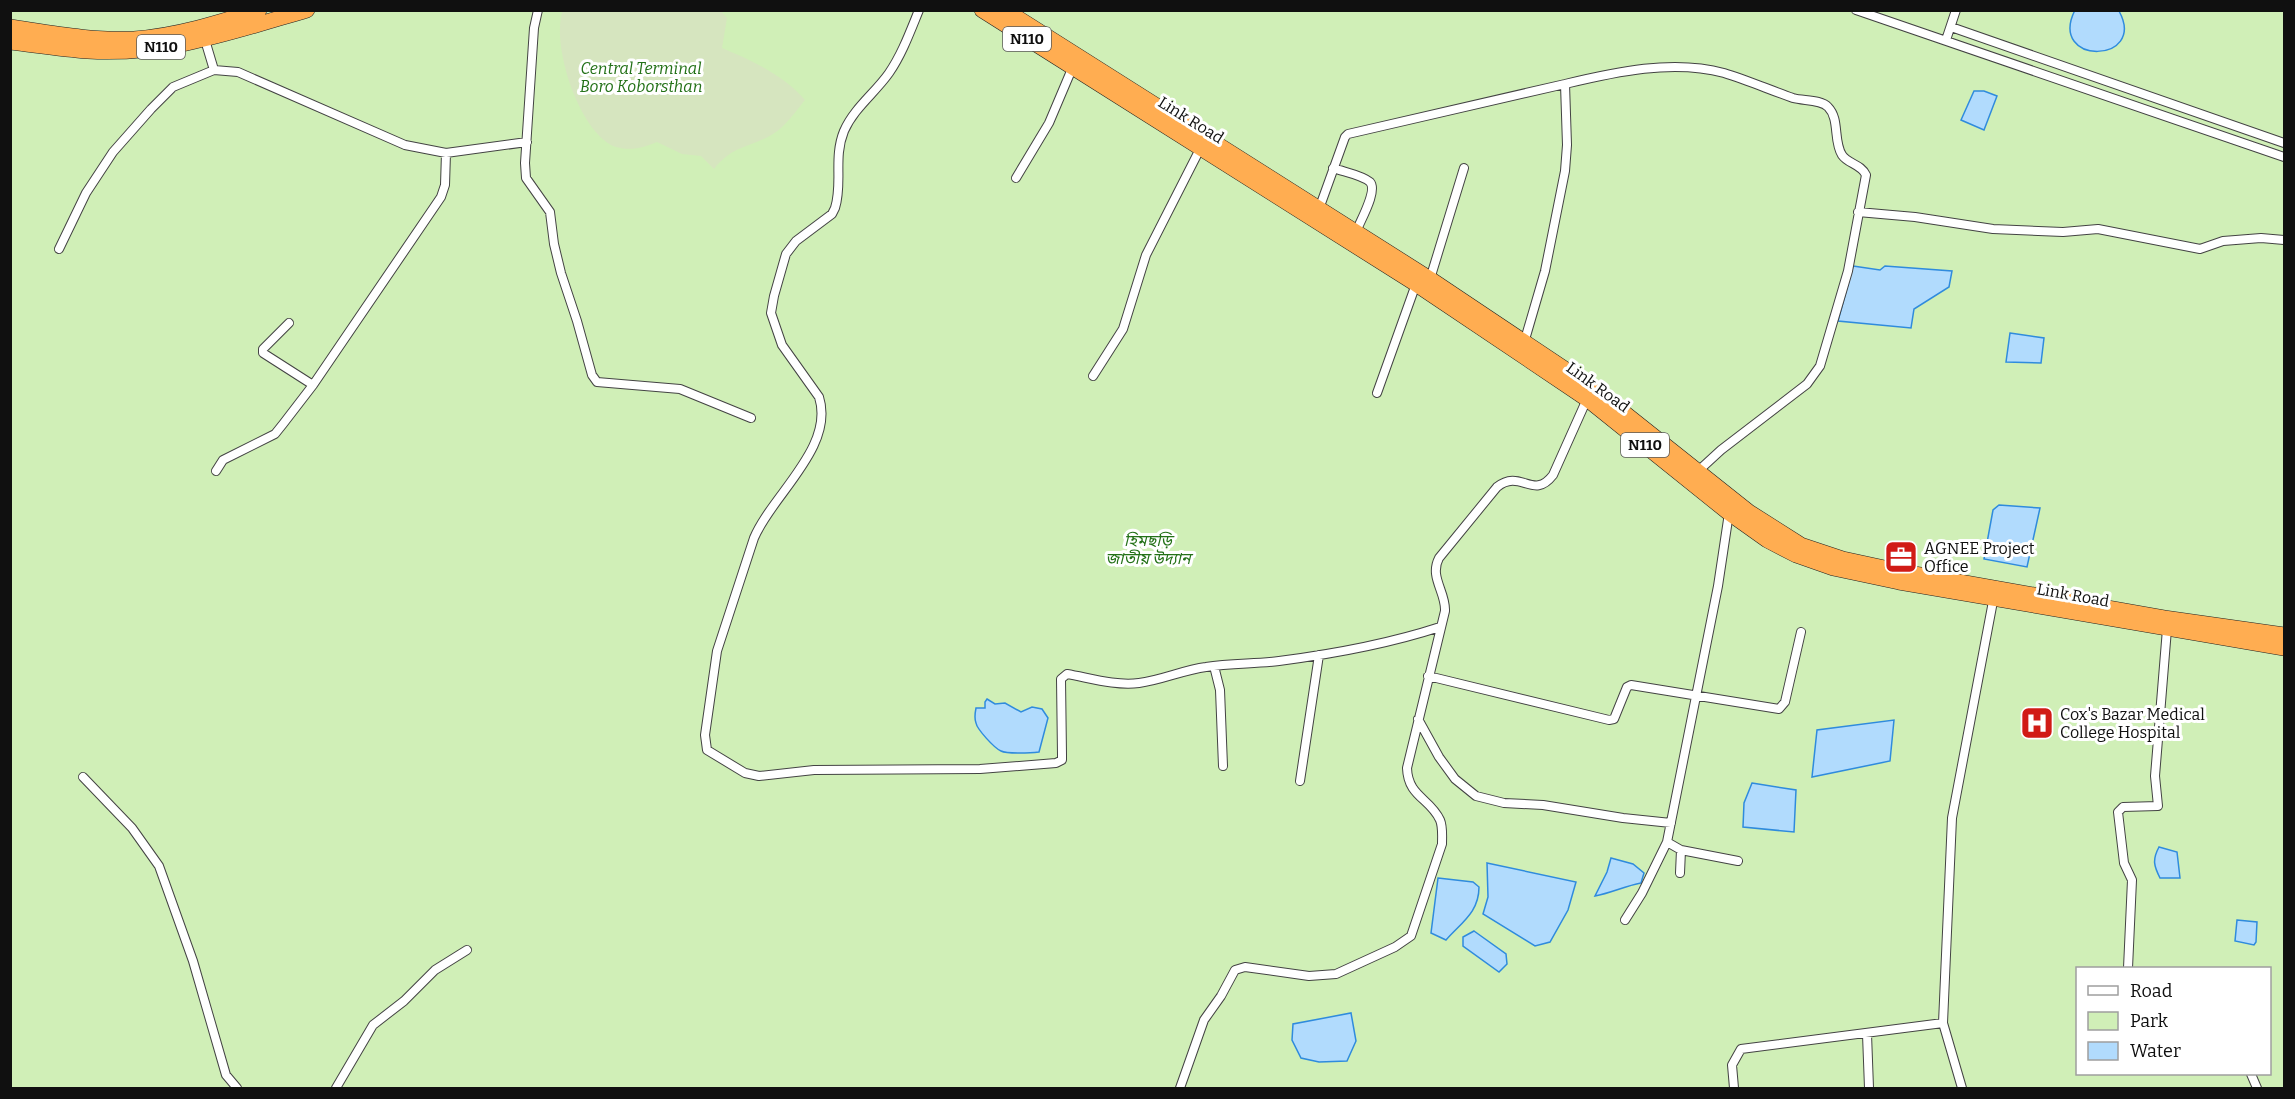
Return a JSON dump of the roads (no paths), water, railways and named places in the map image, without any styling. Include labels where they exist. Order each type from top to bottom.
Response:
[{"type":"highway","name":"N110","points":[[10,27],[96,38],[135,39],[203,27],[259,10]]},
{"type":"highway","name":"N110","points":[[10,42],[89,51],[137,50],[205,40],[307,10]]},
{"type":"highway","name":"Link Road","points":[[982,10],[1075,62],[1356,232],[1693,475],[1801,545],[1822,553],[1995,593],[2167,629],[2284,648]]},
{"type":"highway","name":"Link Road","points":[[1005,10],[1075,62],[1201,147],[1524,343],[1593,388],[1693,475],[1729,513],[1767,540],[1796,555],[1833,568],[2284,635]]},
{"type":"street","points":[[538,10],[534,28],[526,178],[550,212],[561,273],[590,369],[597,382],[680,389],[751,418]]},
{"type":"street","points":[[919,10],[903,48],[888,74],[851,117],[843,134],[838,153],[835,208],[832,214],[796,240],[786,255],[774,296],[771,313],[782,345],[821,403],[819,432],[812,450],[761,522],[754,538],[717,651],[705,735],[707,750],[745,773],[759,776],[814,770],[980,769],[1056,763],[1062,760],[1061,679],[1063,675],[1104,682],[1138,683],[1214,666],[1319,655],[1440,627]]},
{"type":"street","points":[[1856,10],[2284,157]]},
{"type":"street","points":[[1946,40],[1956,10]]},
{"type":"street","points":[[1951,27],[2284,143]]},
{"type":"street","points":[[205,40],[214,70]]},
{"type":"street","points":[[1016,178],[1049,123],[1075,62]]},
{"type":"street","points":[[1319,209],[1345,137],[1354,131],[1377,128],[1565,84],[1636,70],[1686,68],[1722,73],[1795,99],[1828,107],[1833,116],[1837,146],[1844,158],[1863,170],[1866,175],[1848,271],[1820,366],[1808,384],[1721,450],[1693,475]]},
{"type":"street","points":[[60,249],[86,193],[113,152],[173,87],[214,70],[238,72],[405,145],[446,153],[527,142]]},
{"type":"street","points":[[1524,343],[1545,271],[1565,171],[1567,145],[1565,84]]},
{"type":"street","points":[[1093,376],[1123,329],[1146,255],[1201,147]]},
{"type":"street","points":[[216,471],[223,460],[275,434],[313,385],[441,197],[445,185],[446,153]]},
{"type":"street","points":[[1334,168],[1368,180],[1372,186],[1372,195],[1356,232]]},
{"type":"street","points":[[1377,393],[1423,281],[1464,168]]},
{"type":"street","points":[[1858,212],[1936,220],[1993,229],[2063,232],[2098,229],[2200,249],[2223,241],[2261,238],[2284,240]]},
{"type":"street","points":[[289,323],[263,349],[263,353],[313,385]]},
{"type":"street","points":[[1180,1089],[1204,1020],[1221,996],[1235,970],[1245,967],[1309,976],[1336,974],[1395,947],[1411,936],[1442,844],[1442,828],[1439,818],[1411,789],[1407,779],[1407,768],[1445,604],[1435,573],[1435,565],[1505,480],[1512,479],[1539,487],[1546,484],[1553,476],[1587,399]]},
{"type":"street","points":[[1625,920],[1642,893],[1667,842],[1718,586],[1729,513]]},
{"type":"street","points":[[1962,1089],[1944,1023],[1952,818],[1995,593]]},
{"type":"street","points":[[2128,967],[2132,880],[2124,863],[2118,812],[2123,807],[2158,806],[2155,776],[2167,629]]},
{"type":"street","points":[[1428,676],[1609,720],[1614,719],[1627,687],[1630,685],[1779,709],[1785,702],[1801,632]]},
{"type":"street","points":[[1300,781],[1319,655]]},
{"type":"street","points":[[1214,666],[1221,701],[1223,766]]},
{"type":"street","points":[[1418,719],[1439,757],[1455,779],[1476,796],[1504,803],[1543,805],[1671,823]]},
{"type":"street","points":[[83,777],[132,828],[159,866],[194,961],[226,1076],[237,1089]]},
{"type":"street","points":[[1667,842],[1681,850],[1738,861]]},
{"type":"street","points":[[1680,873],[1681,850]]},
{"type":"street","points":[[336,1089],[374,1025],[435,970],[467,950]]},
{"type":"street","points":[[1734,1089],[1732,1065],[1741,1049],[1944,1023]]},
{"type":"street","points":[[1868,1034],[1869,1089]]},
{"type":"street","points":[[2251,1075],[2257,1089]]},
{"type":"water","points":[[2075,10],[2119,11],[2124,28],[2120,41],[2110,49],[2097,51],[2084,49],[2074,41],[2070,28]]},
{"type":"water","points":[[1974,91],[1984,91],[1997,96],[1984,130],[1961,120]]},
{"type":"water","points":[[1853,266],[1880,270],[1885,266],[1952,271],[1949,287],[1914,309],[1911,328],[1838,321]]},
{"type":"water","points":[[2010,333],[2044,338],[2041,363],[2006,362]]},
{"type":"water","points":[[1999,505],[2040,508],[2027,567],[1984,559],[1993,510]]},
{"type":"water","points":[[987,699],[995,704],[1005,703],[1021,712],[1032,707],[1042,709],[1048,718],[1039,752],[1004,752],[990,742],[977,726],[975,717],[976,708],[985,708]]},
{"type":"water","points":[[1894,720],[1890,761],[1812,777],[1817,730]]},
{"type":"water","points":[[1752,783],[1796,790],[1794,832],[1743,827],[1744,803]]},
{"type":"water","points":[[2159,847],[2177,852],[2180,878],[2160,878],[2155,863]]},
{"type":"water","points":[[1611,858],[1633,864],[1644,873],[1641,883],[1595,896],[1607,872]]},
{"type":"water","points":[[1487,863],[1576,882],[1568,910],[1550,942],[1535,946],[1483,914],[1488,897]]},
{"type":"water","points":[[1438,878],[1473,882],[1479,887],[1473,910],[1446,940],[1431,933]]},
{"type":"water","points":[[2237,920],[2257,922],[2254,945],[2235,941]]},
{"type":"water","points":[[1474,931],[1506,954],[1507,964],[1499,972],[1463,946],[1463,937]]},
{"type":"water","points":[[1351,1013],[1356,1041],[1347,1061],[1319,1062],[1301,1058],[1292,1040],[1293,1024]]},
{"type":"place","name":"AGNEE Project Office","points":[[1901,557]]},
{"type":"place","name":"Cox's Bazar Medical College Hospital","points":[[2037,723]]},
{"type":"park label","name":"Central Terminal Boro Koborsthan","points":[[641,77]]},
{"type":"park label","name":"হিমছড়ি জাতীয় উদ্যান","points":[[1148,549]]}]
